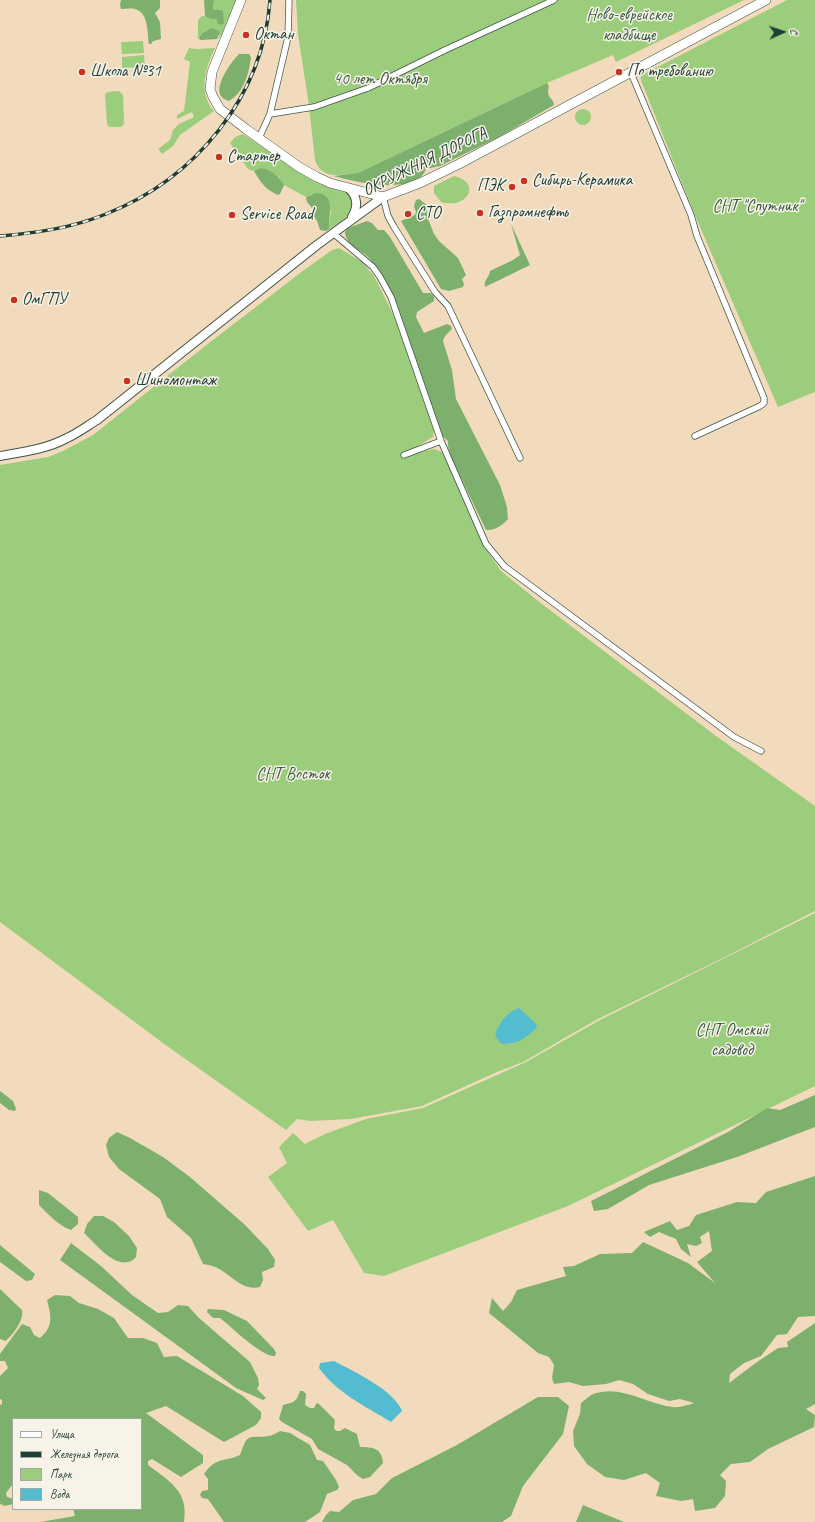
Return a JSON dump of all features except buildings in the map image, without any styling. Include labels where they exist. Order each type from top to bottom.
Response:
[{"type":"main road","points":[[241,0],[235,19],[212,72],[210,81],[212,97],[220,109],[309,174],[330,183],[383,197]]},
{"type":"main road","name":"ОКРУЖНАЯ ДОРОГА","points":[[0,456],[46,447],[76,434],[97,420],[350,219],[383,197],[420,183],[459,164],[766,0]]},
{"type":"main road","points":[[348,188],[353,192],[356,203],[356,209],[350,219]]},
{"type":"street","points":[[260,138],[270,114],[288,37],[289,0]]},
{"type":"street","points":[[270,114],[314,107],[368,88],[445,50],[554,0]]},
{"type":"street","points":[[631,73],[691,215],[697,236],[764,398],[764,403],[760,406],[695,436]]},
{"type":"street","points":[[383,197],[388,216],[394,227],[435,292],[448,306],[520,458]]},
{"type":"street","points":[[333,233],[373,267],[391,297],[442,441],[486,544],[504,566],[734,737],[761,751]]},
{"type":"street","points":[[404,455],[442,441]]},
{"type":"green space","points":[[121,0],[160,0],[160,8],[155,13],[160,22],[161,39],[153,41],[149,44],[143,14],[135,9],[121,9]]},
{"type":"green space","points":[[204,0],[214,0],[213,10],[223,11],[224,23],[222,25],[218,24],[217,20],[205,16]]},
{"type":"green space","points":[[214,0],[236,0],[221,36],[218,39],[220,35],[206,30],[199,39],[198,20],[202,16],[205,16],[217,20],[220,10],[213,10]]},
{"type":"green space","name":"40 лет Октября","points":[[296,0],[744,0],[616,62],[613,55],[547,83],[358,173],[332,175],[322,171],[315,160],[309,106],[298,34]]},
{"type":"green space","name":"СНТ \"Спутник\"","points":[[787,0],[815,0],[815,392],[778,407],[694,213],[640,76]]},
{"type":"green space","points":[[213,28],[220,32],[217,39],[199,39],[203,33]]},
{"type":"green space","points":[[143,41],[144,53],[122,54],[121,42]]},
{"type":"green space","points":[[189,48],[215,48],[208,64],[205,80],[206,96],[214,111],[180,135],[173,146],[162,154],[158,149],[170,140],[173,130],[179,124],[194,117],[192,112],[177,119],[177,115],[184,111],[190,62],[184,59]]},
{"type":"green space","points":[[239,54],[249,54],[251,57],[249,70],[242,88],[229,101],[221,96],[219,92],[220,86],[224,74]]},
{"type":"green space","points":[[144,55],[145,67],[122,68],[122,57]]},
{"type":"green space","points":[[547,83],[549,87],[548,93],[554,105],[499,137],[440,166],[426,169],[420,177],[410,182],[398,185],[369,184],[334,176],[358,173]]},
{"type":"green space","points":[[119,91],[123,95],[124,124],[121,127],[109,127],[107,124],[105,94],[108,92]]},
{"type":"green space","points":[[580,109],[586,109],[591,114],[589,123],[586,125],[580,125],[575,120],[575,114]]},
{"type":"green space","points":[[243,134],[317,183],[349,194],[353,206],[344,220],[328,230],[331,211],[312,194],[306,197],[284,185],[279,177],[270,171],[260,168],[254,171],[248,169],[230,143],[235,137]]},
{"type":"green space","points":[[260,168],[271,171],[280,179],[284,185],[280,194],[278,195],[270,190],[261,182],[254,171]]},
{"type":"green space","points":[[454,176],[463,179],[468,184],[468,194],[464,199],[458,202],[441,202],[434,193],[434,186]]},
{"type":"green space","points":[[316,193],[323,194],[329,201],[329,229],[326,231],[320,230],[312,213],[312,208],[307,202],[306,197]]},
{"type":"green space","points":[[419,199],[427,205],[427,216],[434,234],[439,241],[458,258],[466,275],[462,279],[464,284],[463,287],[449,291],[441,289],[401,221],[415,215],[416,212],[414,206],[416,200]]},
{"type":"green space","points":[[367,221],[372,223],[378,230],[384,230],[390,237],[423,293],[431,293],[434,297],[434,301],[417,312],[416,317],[424,333],[447,324],[451,326],[452,329],[445,336],[443,341],[452,370],[456,399],[500,485],[507,507],[508,519],[495,529],[486,530],[451,457],[448,441],[440,434],[394,300],[387,285],[370,259],[351,244],[346,237],[345,232],[348,228]]},
{"type":"green space","points":[[511,224],[530,265],[485,287],[485,282],[490,271],[520,255]]},
{"type":"green space","name":"СНТ Восток","points":[[339,248],[362,262],[374,276],[398,324],[434,431],[433,437],[418,446],[421,452],[434,449],[444,453],[484,546],[501,571],[538,601],[716,736],[815,806],[815,911],[596,1020],[523,1062],[497,1072],[422,1106],[351,1119],[310,1121],[297,1119],[286,1130],[167,1046],[0,922],[0,465],[48,457],[93,435],[304,270],[332,250]]},
{"type":"green space","name":"СНТ Омский садовод","points":[[815,913],[815,1086],[568,1206],[384,1276],[364,1273],[333,1220],[308,1231],[268,1177],[287,1163],[279,1147],[293,1133],[305,1144],[325,1134],[366,1119],[423,1108],[526,1062],[600,1020]]},
{"type":"green space","points":[[0,1091],[13,1101],[16,1109],[15,1111],[9,1110],[0,1103]]},
{"type":"green space","points":[[815,1095],[815,1127],[737,1157],[649,1185],[608,1209],[594,1211],[591,1201],[728,1132],[767,1108],[780,1110]]},
{"type":"green space","points":[[117,1132],[163,1157],[190,1177],[244,1224],[268,1249],[275,1260],[274,1267],[262,1272],[263,1280],[260,1287],[254,1288],[239,1283],[219,1269],[203,1264],[191,1238],[167,1217],[160,1199],[119,1169],[109,1157],[106,1145],[109,1138]]},
{"type":"green space","points":[[815,1176],[815,1316],[798,1317],[787,1334],[777,1335],[761,1356],[744,1363],[730,1374],[729,1383],[778,1348],[788,1347],[787,1342],[815,1323],[815,1404],[806,1409],[815,1415],[814,1427],[768,1449],[750,1462],[731,1464],[720,1475],[726,1481],[725,1496],[715,1508],[695,1511],[693,1499],[681,1501],[656,1496],[660,1483],[646,1473],[624,1480],[605,1477],[587,1464],[574,1446],[573,1431],[580,1414],[581,1403],[593,1394],[614,1391],[673,1407],[681,1407],[694,1403],[680,1399],[669,1401],[648,1394],[633,1384],[619,1380],[606,1384],[583,1386],[569,1382],[554,1384],[552,1378],[554,1365],[549,1357],[538,1353],[489,1313],[492,1298],[503,1311],[511,1302],[517,1290],[566,1276],[563,1267],[574,1266],[600,1254],[632,1253],[643,1242],[688,1263],[715,1283],[697,1262],[712,1251],[709,1231],[700,1237],[702,1243],[696,1246],[687,1244],[691,1257],[681,1249],[676,1239],[659,1232],[650,1237],[644,1232],[670,1221],[677,1230],[689,1226],[696,1215],[737,1202],[756,1203],[766,1192]]},
{"type":"green space","points":[[39,1190],[48,1193],[78,1217],[78,1224],[71,1230],[62,1226],[39,1205]]},
{"type":"green space","points":[[94,1216],[103,1216],[114,1222],[129,1236],[137,1248],[136,1257],[130,1262],[122,1262],[110,1257],[98,1247],[84,1233],[87,1224]]},
{"type":"green space","points":[[71,1243],[101,1266],[132,1295],[158,1313],[168,1312],[178,1305],[188,1306],[199,1318],[250,1362],[258,1378],[259,1385],[257,1389],[266,1398],[263,1400],[236,1388],[60,1260]]},
{"type":"green space","points":[[0,1245],[35,1274],[32,1280],[26,1281],[0,1262]]},
{"type":"green space","points":[[0,1289],[22,1310],[20,1323],[6,1341],[0,1339]]},
{"type":"green space","points":[[55,1295],[70,1296],[79,1303],[98,1309],[114,1318],[128,1338],[143,1338],[157,1343],[164,1357],[177,1356],[243,1396],[261,1412],[261,1418],[256,1425],[224,1442],[166,1406],[146,1413],[203,1455],[203,1463],[181,1477],[152,1459],[148,1461],[148,1465],[176,1488],[183,1502],[185,1511],[184,1522],[40,1522],[75,1516],[73,1510],[142,1510],[142,1418],[12,1418],[12,1485],[6,1493],[7,1497],[12,1499],[12,1504],[5,1506],[0,1504],[0,1405],[2,1404],[2,1400],[0,1399],[0,1376],[8,1368],[5,1361],[0,1361],[0,1354],[22,1324],[30,1327],[34,1335],[40,1338],[44,1334],[48,1329],[50,1320],[50,1311],[47,1300]]},
{"type":"green space","points":[[208,1309],[224,1310],[247,1321],[274,1349],[276,1353],[275,1356],[262,1352],[220,1318],[213,1318],[207,1312]]},
{"type":"green space","points":[[300,1391],[303,1391],[306,1394],[305,1405],[310,1408],[314,1408],[318,1403],[335,1420],[334,1428],[336,1431],[340,1431],[345,1428],[357,1434],[360,1447],[369,1447],[379,1451],[383,1463],[370,1477],[363,1479],[358,1476],[347,1465],[318,1449],[312,1439],[279,1419],[283,1405],[294,1401]]},
{"type":"green space","points":[[538,1397],[558,1397],[569,1406],[563,1434],[523,1486],[511,1516],[502,1522],[322,1522],[330,1511],[339,1512],[353,1500],[376,1494],[392,1478],[457,1445]]},
{"type":"green space","points":[[280,1431],[290,1433],[310,1445],[317,1460],[323,1461],[339,1487],[337,1490],[327,1494],[320,1512],[305,1522],[224,1522],[208,1499],[202,1498],[200,1495],[202,1491],[208,1490],[208,1479],[204,1474],[216,1462],[240,1455],[247,1439],[252,1437],[270,1436]]},
{"type":"green space","points":[[583,1505],[624,1522],[576,1522]]},
{"type":"water","points":[[519,1008],[536,1024],[537,1027],[529,1035],[517,1042],[501,1044],[495,1035],[499,1026],[510,1013]]},
{"type":"water","points":[[334,1361],[382,1389],[398,1403],[402,1411],[391,1422],[343,1392],[326,1377],[319,1368],[320,1363]]},
{"type":"railway","points":[[0,236],[54,229],[80,223],[106,214],[138,199],[168,179],[195,156],[219,130],[238,101],[254,69],[265,36],[270,0]]},
{"type":"place","name":"Октан","points":[[246,35]]},
{"type":"place","name":"Школа №31","points":[[82,72]]},
{"type":"place","name":"По требованию","points":[[619,72]]},
{"type":"place","name":"Стартер","points":[[219,157]]},
{"type":"place","name":"Сибирь-Керамика","points":[[524,181]]},
{"type":"place","name":"ПЭК","points":[[512,187]]},
{"type":"place","name":"Газпромнефть","points":[[480,213]]},
{"type":"place","name":"СТО","points":[[408,214]]},
{"type":"place","name":"Service Road","points":[[232,215]]},
{"type":"place","name":"ОмГПУ","points":[[14,300]]},
{"type":"place","name":"Шиномонтаж","points":[[127,381]]},
{"type":"park label","name":"Ново-еврейское кладбище","points":[[629,26]]}]
